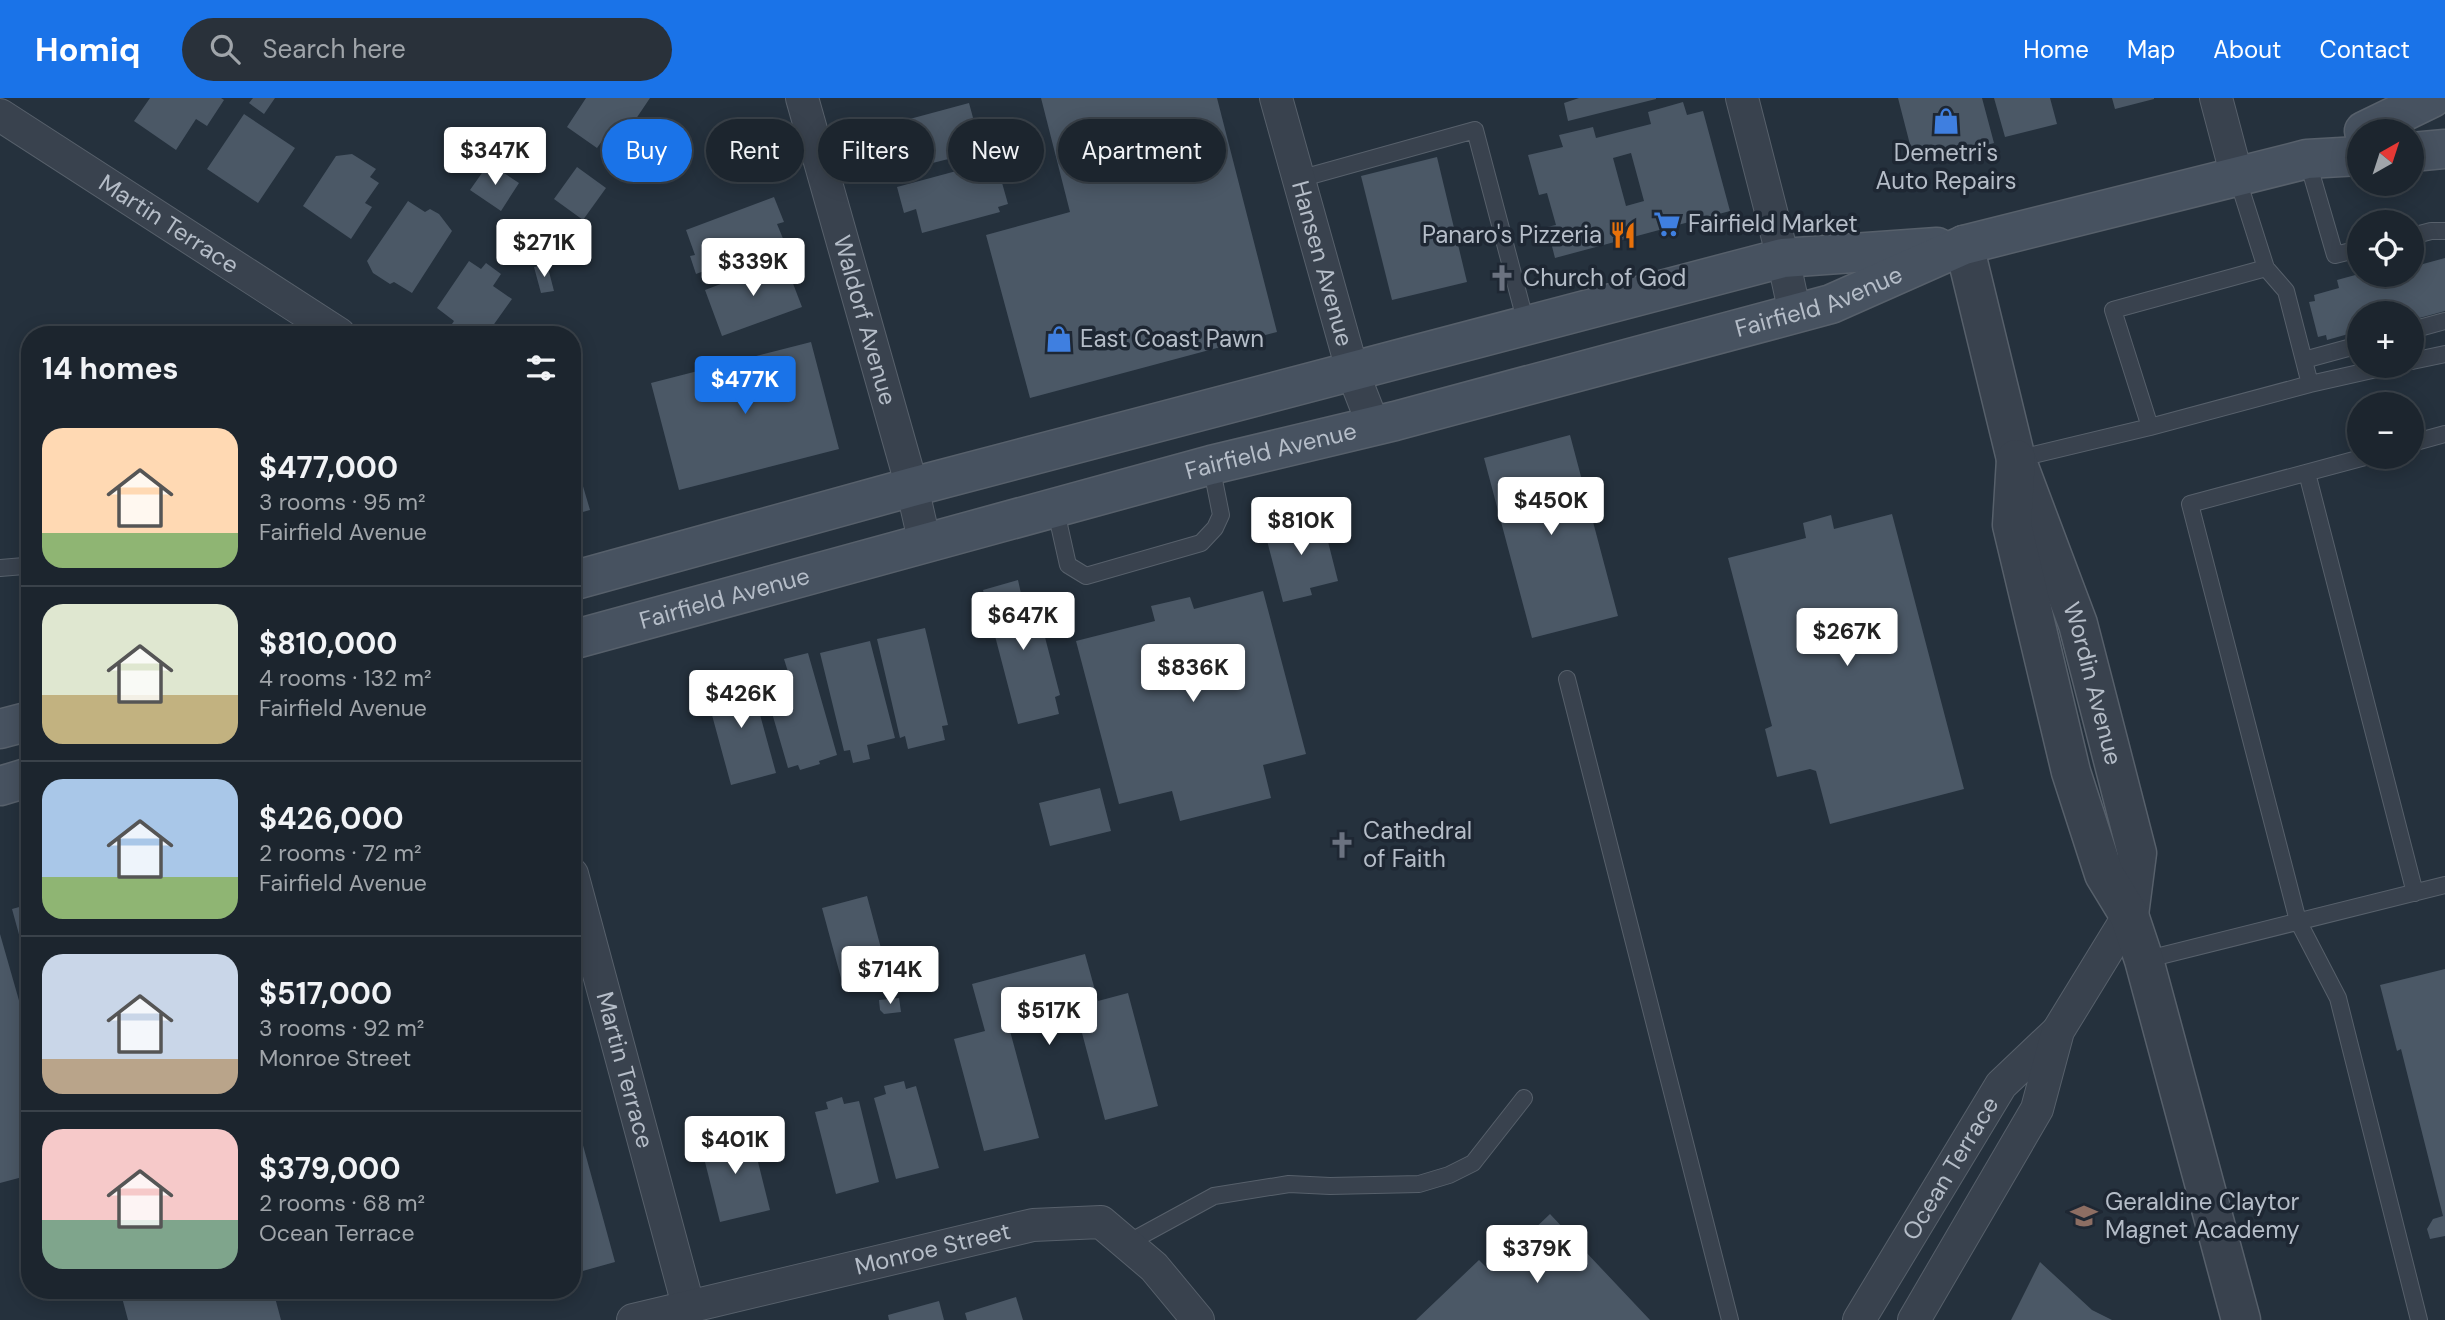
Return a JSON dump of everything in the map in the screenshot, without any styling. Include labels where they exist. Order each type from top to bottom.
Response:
[{"type":"main road","points":[[2389,119],[2432,98]]},
{"type":"main road","name":"Fairfield Avenue","points":[[2307,159],[2347,140]]},
{"type":"main road","points":[[2424,151],[2445,149]]},
{"type":"main road","name":"Fairfield Avenue","points":[[581,579],[912,487],[1783,258],[1964,245],[2307,159],[2347,157]]},
{"type":"main road","name":"Fairfield Avenue","points":[[581,638],[1211,464],[1374,426],[1831,304],[1964,245]]},
{"type":"main road","points":[[0,729],[21,723]]},
{"type":"main road","points":[[0,786],[21,780]]},
{"type":"street","name":"Waldorf Avenue","points":[[802,98],[912,487],[925,544]]},
{"type":"street","name":"Hansen Avenue","points":[[1276,98],[1353,373],[1374,426]]},
{"type":"street","points":[[1742,98],[1795,314]]},
{"type":"street","points":[[2216,98],[2237,177]]},
{"type":"street","name":"Martin Terrace","points":[[0,115],[327,326]]},
{"type":"street","name":"Wordin Avenue","points":[[1964,245],[2016,459],[2012,525],[2071,772],[2104,874],[2129,915],[2144,960],[2241,1320]]},
{"type":"street","name":"Martin Terrace","points":[[581,908],[688,1306]]},
{"type":"street","name":"Ocean Terrace","points":[[1859,1320],[2001,1085],[2058,1031],[2129,915]]},
{"type":"street","name":"Ocean Terrace","points":[[1913,1320],[2037,1109],[2058,1031]]},
{"type":"street","name":"Monroe Street","points":[[633,1320],[1033,1225],[1101,1222],[1154,1267],[1198,1320]]},
{"type":"lane","points":[[1298,179],[1475,130],[1527,327]]},
{"type":"lane","points":[[2307,159],[2335,255],[2347,252]]},
{"type":"lane","points":[[2237,177],[2266,268],[2286,291],[2310,384]]},
{"type":"lane","points":[[2424,233],[2445,231]]},
{"type":"lane","points":[[2150,427],[2113,310],[2266,268]]},
{"type":"lane","points":[[2424,327],[2445,321]]},
{"type":"lane","points":[[2304,360],[2347,348]]},
{"type":"lane","points":[[2424,358],[2445,354]]},
{"type":"lane","points":[[2016,459],[2347,376]]},
{"type":"lane","points":[[2424,440],[2445,434]]},
{"type":"lane","points":[[2347,462],[2190,504],[2298,921],[2338,998],[2419,1320]]},
{"type":"lane","points":[[1055,507],[1068,565],[1086,576],[1201,543],[1215,528],[1221,515],[1211,464]]},
{"type":"lane","points":[[2306,473],[2415,893]]},
{"type":"lane","points":[[0,568],[21,566]]},
{"type":"lane","points":[[1567,679],[1730,1320]]},
{"type":"lane","points":[[2144,960],[2445,885]]},
{"type":"lane","points":[[1126,1244],[1214,1196],[1289,1184],[1419,1184],[1450,1175],[1473,1163],[1524,1098]]},
{"type":"building","points":[[150,98],[224,100],[207,126],[196,119],[176,150],[134,121]]},
{"type":"building","points":[[253,98],[275,98],[264,114],[249,103]]},
{"type":"building","points":[[586,98],[650,98],[636,119],[602,119],[602,141],[597,148],[567,127]]},
{"type":"building","points":[[1041,98],[1217,98],[1222,119],[1058,119],[1058,165]]},
{"type":"building","points":[[1579,98],[1656,99],[1568,121],[1564,103]]},
{"type":"building","name":"Demetri's Auto Repairs","points":[[1898,98],[1982,98],[1994,143],[1915,164]]},
{"type":"building","points":[[1994,98],[2050,98],[2057,124],[2005,137]]},
{"type":"building","points":[[2112,98],[2154,98],[2154,99],[2115,109]]},
{"type":"building","points":[[1683,102],[1687,115],[1703,111],[1730,211],[1555,258],[1547,227],[1556,225],[1547,193],[1539,195],[1528,155],[1563,147],[1559,135],[1593,127],[1596,138],[1651,124],[1648,112]],"holes":[[[1631,153],[1644,201],[1626,206],[1613,158]]]},
{"type":"building","points":[[969,103],[973,119],[948,119],[948,159],[934,163],[934,119],[910,119]]},
{"type":"building","points":[[244,114],[295,148],[258,203],[207,169]]},
{"type":"building","points":[[1226,133],[1277,332],[1030,398],[986,235],[1070,212],[1062,182],[1226,182]]},
{"type":"building","points":[[352,154],[376,169],[370,177],[379,183],[365,203],[372,207],[351,239],[303,206],[336,156]]},
{"type":"building","points":[[1437,157],[1467,282],[1392,300],[1361,176]]},
{"type":"building","points":[[489,163],[519,183],[501,211],[470,190]]},
{"type":"building","points":[[577,167],[606,188],[583,220],[554,199]]},
{"type":"building","points":[[948,173],[948,182],[1002,182],[1008,204],[998,207],[1000,212],[922,233],[916,209],[904,213],[897,187],[916,182],[934,182],[934,177]]},
{"type":"building","points":[[774,197],[784,222],[777,224],[784,241],[696,274],[690,256],[695,255],[686,230]]},
{"type":"building","points":[[408,201],[425,212],[430,209],[439,214],[452,231],[412,293],[373,273],[367,261]]},
{"type":"building","points":[[2445,258],[2445,311],[2424,317],[2424,301],[2347,301],[2347,334],[2327,340],[2326,335],[2318,337],[2309,302],[2315,301],[2314,295],[2339,288],[2337,280],[2347,277],[2347,287],[2424,287],[2424,264]]},
{"type":"building","points":[[784,260],[802,307],[722,336],[705,290]]},
{"type":"building","points":[[469,261],[481,269],[486,263],[501,274],[493,286],[512,299],[493,326],[451,326],[454,321],[437,308]]},
{"type":"building","points":[[547,264],[554,291],[541,293],[534,267]]},
{"type":"building","points":[[811,342],[839,449],[679,490],[651,383]]},
{"type":"building","points":[[1570,435],[1618,616],[1532,638],[1484,458]]},
{"type":"building","points":[[581,480],[590,510],[581,512]]},
{"type":"building","points":[[1321,514],[1338,581],[1310,588],[1312,595],[1283,602],[1264,529]]},
{"type":"building","points":[[1892,514],[1964,789],[1830,824],[1816,771],[1810,769],[1777,777],[1765,729],[1772,726],[1728,558],[1806,538],[1803,523],[1831,515],[1834,529]]},
{"type":"building","points":[[1018,580],[1022,598],[1034,595],[1060,695],[1055,697],[1059,714],[1018,724],[983,590]]},
{"type":"building","points":[[1263,591],[1306,754],[1263,765],[1271,798],[1180,821],[1172,791],[1119,804],[1076,641],[1155,621],[1151,606],[1190,597],[1194,609]]},
{"type":"building","points":[[925,628],[948,725],[942,726],[945,740],[908,749],[905,736],[900,738],[877,639]]},
{"type":"building","points":[[870,641],[895,738],[867,745],[870,759],[853,763],[850,750],[844,751],[820,653]]},
{"type":"building","points":[[808,653],[837,755],[800,770],[798,765],[788,768],[763,682],[789,675],[784,659]]},
{"type":"building","points":[[748,671],[776,773],[731,785],[706,693],[724,688],[721,678]]},
{"type":"building","points":[[1100,788],[1111,831],[1050,846],[1039,803]]},
{"type":"building","points":[[867,896],[886,967],[875,970],[877,980],[844,989],[822,908]]},
{"type":"building","points":[[21,906],[21,942],[12,909]]},
{"type":"building","points":[[0,934],[21,1008],[21,1177],[0,1183]]},
{"type":"building","points":[[1085,954],[1098,1001],[1128,993],[1158,1106],[1105,1120],[1077,1014],[1010,1031],[1039,1138],[984,1151],[954,1039],[985,1031],[972,984]]},
{"type":"building","points":[[2445,969],[2445,1236],[2430,1239],[2427,1229],[2433,1219],[2443,1216],[2401,1049],[2397,1051],[2380,985]]},
{"type":"building","points":[[899,998],[901,1012],[884,1014],[880,1010],[879,1000]]},
{"type":"building","points":[[904,1081],[906,1089],[916,1086],[939,1168],[896,1179],[874,1098],[886,1094],[884,1086]]},
{"type":"building","points":[[842,1097],[844,1104],[859,1101],[879,1182],[836,1194],[815,1112],[828,1109],[826,1102]]},
{"type":"building","points":[[750,1130],[770,1210],[720,1222],[700,1142]]},
{"type":"building","points":[[581,1138],[615,1262],[581,1271]]},
{"type":"building","points":[[1550,1214],[1650,1320],[1416,1320],[1479,1260],[1490,1271]]},
{"type":"building","points":[[2040,1262],[2092,1310],[2112,1320],[2011,1320]]},
{"type":"building","points":[[1016,1297],[1023,1320],[967,1320],[965,1313]]},
{"type":"building","points":[[122,1299],[275,1299],[281,1320],[128,1320]]},
{"type":"building","points":[[939,1301],[944,1320],[889,1320],[888,1315]]},
{"type":"place","name":"Demetri's Auto Repairs","points":[[1946,121]]},
{"type":"place","name":"Fairfield Market","points":[[1667,224]]},
{"type":"place","name":"Panaro's Pizzeria","points":[[1623,235]]},
{"type":"place","name":"Church of God","points":[[1502,278]]},
{"type":"place","name":"East Coast Pawn","points":[[1059,339]]},
{"type":"place","name":"Cathedral of Faith","points":[[1342,845]]},
{"type":"place","name":"Geraldine Claytor Magnet Academy","points":[[2084,1216]]}]
